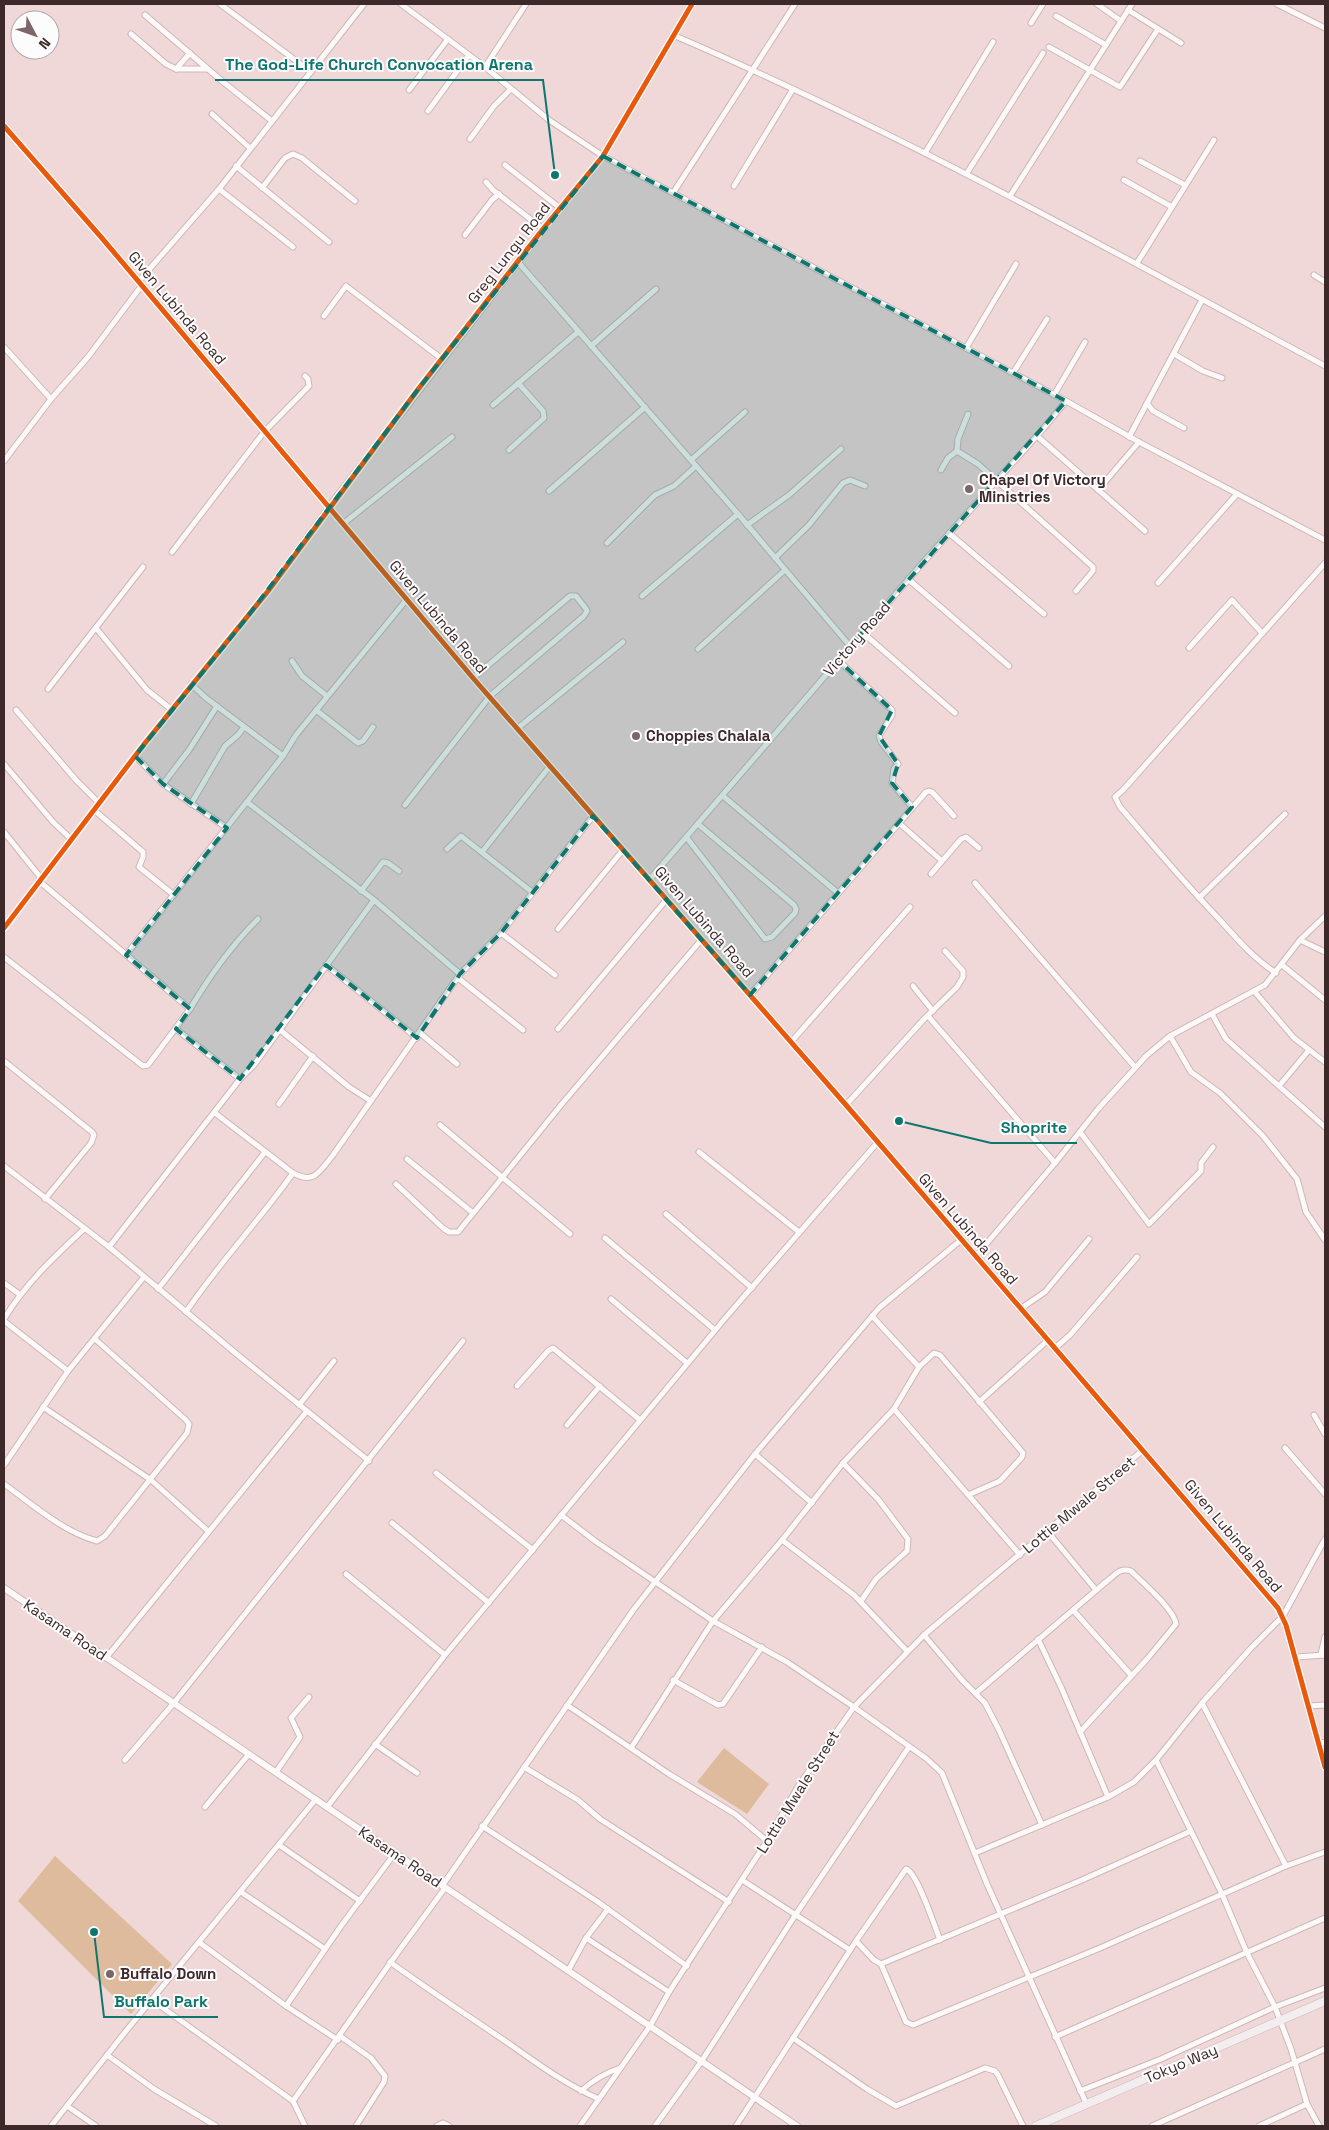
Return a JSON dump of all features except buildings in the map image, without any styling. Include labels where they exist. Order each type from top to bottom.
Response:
[{"type":"main road","name":"Tokyo Way","points":[[1036,2126],[1325,2001]]},
{"type":"street","points":[[220,4],[311,72]]},
{"type":"street","points":[[4,461],[51,400],[88,357],[140,283],[219,189],[364,4]]},
{"type":"street","points":[[401,4],[485,67],[549,120],[603,156],[1325,540]]},
{"type":"street","points":[[485,67],[526,4]]},
{"type":"street","name":"Greg Lungu Road","points":[[330,507],[543,229],[603,156],[692,4]]},
{"type":"street","points":[[673,193],[738,89],[753,70],[795,4]]},
{"type":"street","points":[[1031,23],[1043,4]]},
{"type":"street","points":[[1097,4],[1121,21]]},
{"type":"street","points":[[1010,196],[1132,4]]},
{"type":"street","points":[[1277,4],[1325,28]]},
{"type":"street","points":[[1128,10],[1181,43]]},
{"type":"street","points":[[145,15],[207,69],[272,121]]},
{"type":"street","points":[[1056,16],[1106,45]]},
{"type":"street","points":[[1049,47],[1120,87],[1158,29]]},
{"type":"street","points":[[132,34],[166,64],[176,69],[207,69]]},
{"type":"street","points":[[673,35],[753,70],[967,173],[1325,366]]},
{"type":"street","points":[[409,90],[448,39]]},
{"type":"street","points":[[925,153],[992,42]]},
{"type":"street","points":[[176,69],[190,53]]},
{"type":"street","points":[[967,173],[1043,53]]},
{"type":"street","points":[[428,111],[469,55]]},
{"type":"street","points":[[470,139],[494,106],[511,89]]},
{"type":"street","points":[[734,186],[793,89]]},
{"type":"street","points":[[212,114],[250,148]]},
{"type":"street","name":"Given Lubinda Road","points":[[4,126],[140,283],[264,432],[344,523],[474,678],[593,816],[667,898],[1047,1341],[1245,1568],[1283,1616],[1296,1657],[1308,1706],[1322,1742],[1325,1767]]},
{"type":"street","points":[[1137,263],[1214,140]]},
{"type":"street","points":[[262,188],[285,158],[293,154],[302,158],[355,202]]},
{"type":"street","points":[[1140,160],[1185,185]]},
{"type":"street","points":[[505,165],[560,208]]},
{"type":"street","points":[[236,166],[328,242]]},
{"type":"street","points":[[1124,180],[1172,207]]},
{"type":"street","points":[[486,182],[543,229]]},
{"type":"street","points":[[219,189],[292,247]]},
{"type":"street","points":[[465,235],[492,200],[499,194]]},
{"type":"street","points":[[518,262],[738,514],[850,646]]},
{"type":"street","points":[[966,348],[1016,264]]},
{"type":"street","points":[[1314,275],[1325,282]]},
{"type":"street","points":[[324,316],[346,286],[442,359]]},
{"type":"street","points":[[591,346],[656,289]]},
{"type":"street","points":[[1129,437],[1202,300]]},
{"type":"street","points":[[1013,373],[1047,319]]},
{"type":"street","points":[[493,405],[578,332]]},
{"type":"street","points":[[1054,395],[1085,342]]},
{"type":"street","points":[[4,347],[51,400]]},
{"type":"street","points":[[1174,354],[1203,371],[1222,378]]},
{"type":"street","points":[[172,552],[264,432],[309,386],[308,379],[305,376]]},
{"type":"street","points":[[509,450],[544,418],[543,411],[518,383]]},
{"type":"street","name":"Victory Road","points":[[650,879],[908,579],[1037,436],[1066,401]]},
{"type":"street","points":[[1147,403],[1153,411],[1184,428]]},
{"type":"street","points":[[549,491],[645,407]]},
{"type":"street","points":[[691,460],[745,412]]},
{"type":"street","points":[[941,470],[948,458],[957,451],[958,439],[968,414]]},
{"type":"street","points":[[1037,436],[1145,531]]},
{"type":"street","points":[[344,523],[452,437]]},
{"type":"street","points":[[1098,490],[1139,442]]},
{"type":"street","points":[[747,525],[789,495],[841,449]]},
{"type":"street","points":[[957,451],[978,464],[1093,567],[1093,571],[1076,591]]},
{"type":"street","points":[[607,543],[655,495],[674,486],[696,466]]},
{"type":"street","points":[[775,558],[809,525],[843,482],[850,480],[865,486]]},
{"type":"street","points":[[1158,583],[1237,494]]},
{"type":"street","points":[[4,928],[171,709],[245,620],[330,507]]},
{"type":"street","points":[[642,596],[738,514]]},
{"type":"street","points":[[949,533],[1044,614]]},
{"type":"street","points":[[1276,973],[1248,952],[1120,807],[1115,797],[1325,563]]},
{"type":"street","points":[[48,689],[143,567]]},
{"type":"street","points":[[698,649],[786,570]]},
{"type":"street","points":[[908,579],[1009,666]]},
{"type":"street","points":[[405,805],[490,696],[584,616],[587,611],[576,596],[570,596],[474,678]]},
{"type":"street","points":[[126,954],[283,756],[296,735],[407,599]]},
{"type":"street","points":[[1189,648],[1232,600],[1262,633]]},
{"type":"street","points":[[96,628],[146,690],[171,709]]},
{"type":"street","points":[[862,632],[956,713]]},
{"type":"street","points":[[518,728],[623,642]]},
{"type":"street","points":[[838,660],[892,710],[892,715],[879,736],[881,742],[898,764],[894,769],[892,783],[912,807]]},
{"type":"street","points":[[292,662],[302,676],[327,696]]},
{"type":"street","points":[[192,684],[217,706],[283,756]]},
{"type":"street","points":[[163,784],[194,742],[217,706]]},
{"type":"street","points":[[16,710],[76,780],[99,803]]},
{"type":"street","points":[[316,710],[358,743],[363,741],[373,727]]},
{"type":"street","points":[[191,804],[225,746],[244,727]]},
{"type":"street","points":[[135,756],[163,784],[227,828]]},
{"type":"street","points":[[4,764],[71,839]]},
{"type":"street","points":[[482,852],[550,766]]},
{"type":"street","points":[[750,995],[912,807],[929,790],[954,816]]},
{"type":"street","points":[[723,796],[838,893]]},
{"type":"street","points":[[247,802],[374,900],[523,1030]]},
{"type":"street","points":[[94,810],[141,850],[144,854],[139,867],[174,895]]},
{"type":"street","points":[[1199,898],[1285,814]]},
{"type":"street","points":[[214,1112],[293,1173],[306,1178],[315,1176],[333,1155],[459,976],[501,933],[593,816]]},
{"type":"street","points":[[687,838],[765,939],[772,937],[795,913],[794,905],[698,824]]},
{"type":"street","points":[[899,824],[942,861]]},
{"type":"street","points":[[4,832],[40,880],[190,1009]]},
{"type":"street","points":[[447,849],[460,836],[532,892]]},
{"type":"street","points":[[931,874],[964,838],[966,837],[978,848]]},
{"type":"street","points":[[558,928],[623,850]]},
{"type":"street","points":[[361,891],[383,862],[388,862],[399,871]]},
{"type":"street","points":[[975,883],[1134,1067]]},
{"type":"street","points":[[558,1029],[667,898]]},
{"type":"street","points":[[109,1247],[240,1079],[254,1065],[374,900]]},
{"type":"street","points":[[791,1042],[910,907]]},
{"type":"street","points":[[976,1256],[1134,1067],[1170,1036],[1265,985],[1300,940],[1325,916]]},
{"type":"street","points":[[4,957],[143,1066],[148,1065],[176,1029],[232,948],[258,919]]},
{"type":"street","points":[[501,933],[555,975]]},
{"type":"street","points":[[396,1184],[449,1232],[458,1232],[561,1105],[702,939]]},
{"type":"street","points":[[1300,940],[1325,952]]},
{"type":"street","points":[[846,1105],[964,977],[963,972],[945,952]]},
{"type":"street","points":[[326,965],[457,1064]]},
{"type":"street","points":[[1282,965],[1325,1000]]},
{"type":"street","points":[[912,986],[933,1011]]},
{"type":"street","points":[[1254,991],[1278,1022],[1325,1062]]},
{"type":"street","points":[[1212,1014],[1226,1039],[1325,1127]]},
{"type":"street","points":[[928,1016],[1055,1163]]},
{"type":"street","points":[[176,1029],[240,1079]]},
{"type":"street","points":[[279,1029],[349,1087],[371,1102]]},
{"type":"street","points":[[1170,1036],[1192,1072],[1220,1093],[1262,1136],[1293,1174],[1306,1212],[1325,1240]]},
{"type":"street","points":[[1279,1086],[1309,1050]]},
{"type":"street","points":[[279,1104],[313,1056]]},
{"type":"street","points":[[4,1061],[94,1135],[91,1143],[45,1199]]},
{"type":"street","points":[[440,1124],[570,1234]]},
{"type":"street","points":[[1080,1132],[1149,1224],[1201,1171],[1201,1163],[1213,1147]]},
{"type":"street","points":[[327,1807],[445,1654],[687,1363],[877,1143]]},
{"type":"street","points":[[158,1289],[265,1152]]},
{"type":"street","points":[[698,1152],[799,1232]]},
{"type":"street","points":[[407,1158],[473,1214]]},
{"type":"street","points":[[4,1166],[109,1247],[369,1461]]},
{"type":"street","points":[[186,1312],[224,1260],[265,1211],[293,1173]]},
{"type":"street","points":[[666,1214],[752,1288]]},
{"type":"street","points":[[68,1371],[4,1320],[19,1294],[50,1260],[84,1229]]},
{"type":"street","points":[[605,1238],[715,1330]]},
{"type":"street","points":[[293,2101],[444,1887],[482,1826],[656,1580],[755,1454],[872,1316],[896,1293],[961,1240]]},
{"type":"street","points":[[1020,1309],[1044,1292],[1089,1240]]},
{"type":"street","points":[[1054,1349],[1070,1335],[1138,1257]]},
{"type":"street","points":[[4,1465],[68,1371],[144,1277]]},
{"type":"street","points":[[4,1283],[19,1294]]},
{"type":"street","points":[[611,1299],[687,1363]]},
{"type":"street","points":[[872,1316],[919,1367]]},
{"type":"street","points":[[4,1484],[56,1521],[97,1541],[105,1536],[187,1433],[189,1424],[95,1339]]},
{"type":"street","points":[[125,1760],[173,1704],[463,1341]]},
{"type":"street","points":[[980,1402],[1047,1341]]},
{"type":"street","points":[[517,1386],[548,1350],[553,1348],[640,1420]]},
{"type":"street","points":[[631,1748],[673,1680],[713,1621],[782,1540],[843,1463],[894,1409],[919,1367],[932,1354],[938,1354],[1024,1453],[1022,1458],[1000,1481],[968,1495]]},
{"type":"street","points":[[299,1405],[334,1361]]},
{"type":"street","points":[[567,1425],[600,1386]]},
{"type":"street","points":[[43,1407],[151,1480],[208,1531]]},
{"type":"street","points":[[894,1409],[1020,1556]]},
{"type":"street","points":[[106,1658],[308,1411]]},
{"type":"street","points":[[1314,1416],[1325,1434]]},
{"type":"street","points":[[1285,1448],[1325,1494]]},
{"type":"street","name":"Lottie Mwale Street","points":[[580,2126],[650,2026],[669,1992],[767,1841],[799,1785],[854,1707],[924,1636],[1143,1450]]},
{"type":"street","points":[[755,1454],[812,1503]]},
{"type":"street","points":[[843,1463],[878,1499],[908,1539],[907,1551],[876,1579],[861,1601]]},
{"type":"street","points":[[436,1472],[533,1550]]},
{"type":"street","points":[[561,1515],[594,1541],[656,1580],[713,1621],[762,1647],[854,1707],[927,1759],[942,1773],[1001,1915],[1087,2105]]},
{"type":"street","points":[[392,1523],[489,1603]]},
{"type":"street","points":[[1048,1532],[1096,1590]]},
{"type":"street","points":[[975,1853],[1108,1796],[1134,1782],[1156,1760],[1202,1702],[1283,1616],[1325,1539]]},
{"type":"street","points":[[782,1540],[835,1579],[861,1601],[908,1651]]},
{"type":"street","points":[[976,1693],[1096,1590],[1121,1570],[1126,1569],[1131,1571],[1155,1595],[1175,1618],[1176,1624],[1172,1631],[1080,1732]]},
{"type":"street","points":[[346,1574],[445,1654]]},
{"type":"street","name":"Kasama Road","points":[[4,1588],[797,2126]]},
{"type":"street","points":[[1073,1610],[1132,1675]]},
{"type":"street","points":[[924,1636],[962,1680],[985,1703],[1042,1825]]},
{"type":"street","points":[[1296,1657],[1323,1654],[1325,1637]]},
{"type":"street","points":[[1038,1640],[1108,1796]]},
{"type":"street","points":[[673,1680],[718,1705],[723,1704],[762,1647]]},
{"type":"street","points":[[276,1772],[300,1737],[291,1718],[309,1697]]},
{"type":"street","points":[[1202,1702],[1286,1866]]},
{"type":"street","points":[[1308,1706],[1325,1705]]},
{"type":"street","points":[[566,1706],[669,1774],[735,1814],[767,1841]]},
{"type":"street","points":[[375,1744],[417,1773]]},
{"type":"street","points":[[655,2126],[701,2062],[796,1914],[909,1747]]},
{"type":"street","points":[[205,1807],[249,1754]]},
{"type":"street","points":[[1156,1760],[1222,1894],[1247,1953],[1275,2007],[1295,2062],[1307,2104],[1319,2126]]},
{"type":"street","points":[[524,1767],[578,1800],[600,1819],[729,1902]]},
{"type":"street","points":[[51,2126],[316,1800]]},
{"type":"street","points":[[482,1826],[608,1910],[687,1966]]},
{"type":"street","points":[[881,1964],[1001,1915],[1191,1831]]},
{"type":"street","points":[[279,1845],[360,1901]]},
{"type":"street","points":[[856,1941],[874,1960],[881,1964],[906,2022],[913,2025],[1286,1866],[1325,1852]]},
{"type":"street","points":[[286,2006],[325,1949],[395,1854]]},
{"type":"street","points":[[736,2126],[898,1877],[907,1868],[924,1900],[940,1940]]},
{"type":"street","points":[[742,1880],[850,1950]]},
{"type":"street","points":[[241,1892],[325,1949]]},
{"type":"street","points":[[568,1971],[586,1938],[608,1910]]},
{"type":"street","points":[[1055,2037],[1325,1918]]},
{"type":"street","points":[[586,1938],[669,1992]]},
{"type":"street","points":[[200,1942],[286,2006],[371,2058],[386,2076],[356,2126]]},
{"type":"street","points":[[390,1962],[439,1998],[548,2072],[598,2099]]},
{"type":"street","points":[[1080,2091],[1191,2045],[1275,2007],[1325,1988]]},
{"type":"street","points":[[152,2000],[293,2101],[305,2126]]},
{"type":"street","points":[[792,2038],[867,2089],[896,2106],[985,2068],[990,2069],[998,2075],[1023,2126]]},
{"type":"street","points":[[1191,2045],[1196,2058]]},
{"type":"street","points":[[1152,2126],[1325,2049]]},
{"type":"street","points":[[107,2055],[154,2089],[216,2126]]},
{"type":"street","points":[[581,2091],[608,2072],[620,2068]]},
{"type":"street","points":[[1259,2126],[1307,2104]]},
{"type":"street","points":[[67,2106],[96,2126]]},
{"type":"street","points":[[437,2126],[443,2123],[449,2126]]},
{"type":"highlighted area","points":[[603,156],[1066,401],[838,660],[892,710],[879,736],[898,764],[892,783],[912,807],[750,995],[593,816],[501,933],[460,974],[417,1038],[326,965],[240,1079],[176,1029],[190,1009],[126,955],[227,828],[163,784],[135,756],[245,620],[419,388]]},
{"type":"shaded area","points":[[724,1748],[769,1784],[747,1814],[697,1782]]},
{"type":"shaded area","points":[[55,1856],[172,1964],[131,2014],[18,1901]]},
{"type":"cycle path","points":[[4,928],[145,743],[268,591],[419,388],[543,229],[603,156],[692,4]]},
{"type":"cycle path","points":[[4,126],[101,237],[473,678],[846,1105],[1278,1608],[1286,1625],[1325,1767]]},
{"type":"place","name":"The God-Life Church Convocation Arena","points":[[555,175]]},
{"type":"place","name":"Chapel Of Victory Ministries","points":[[969,489]]},
{"type":"place","name":"Choppies Chalala","points":[[636,736]]},
{"type":"place","name":"Shoprite","points":[[899,1121]]},
{"type":"place","name":"Buffalo Park","points":[[94,1932]]},
{"type":"place","name":"Buffalo Down","points":[[110,1974]]}]
